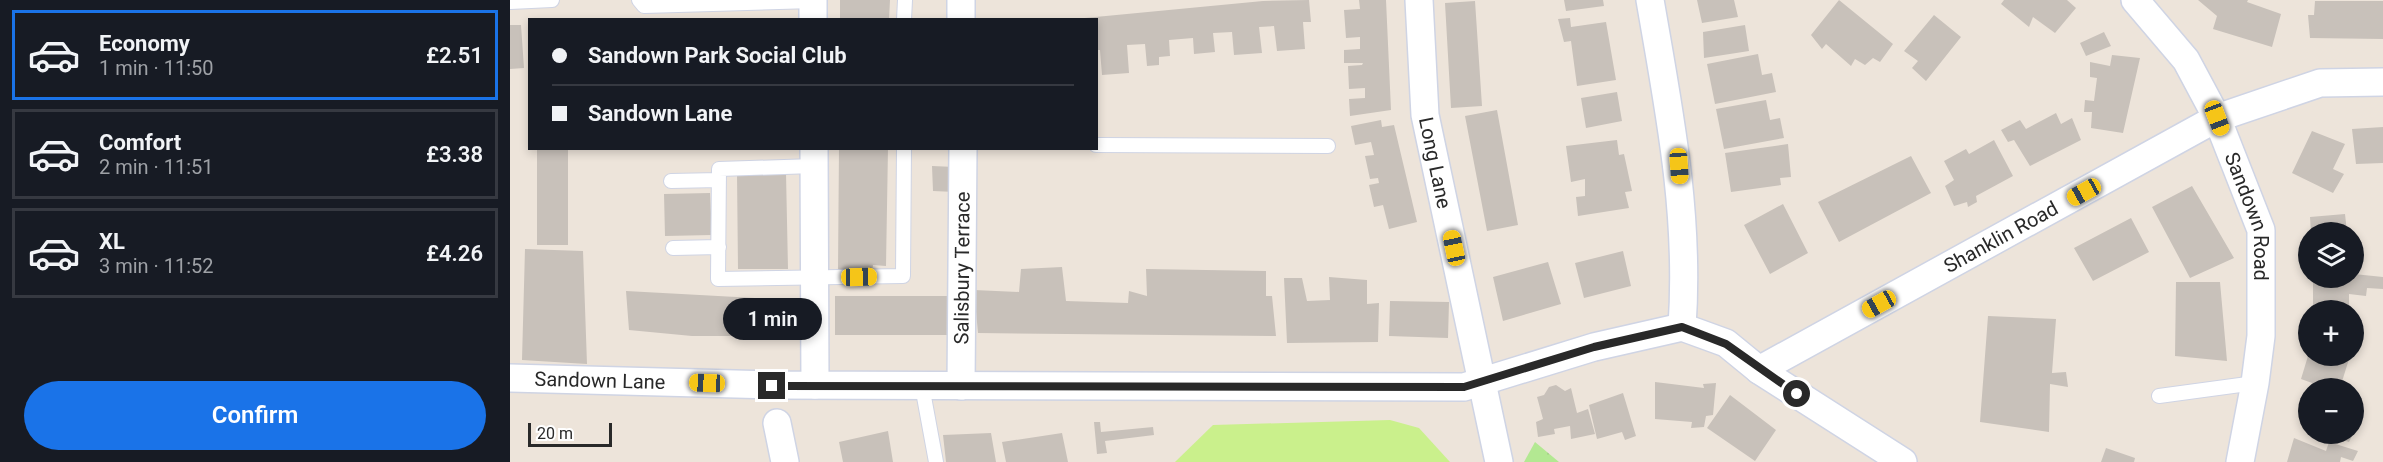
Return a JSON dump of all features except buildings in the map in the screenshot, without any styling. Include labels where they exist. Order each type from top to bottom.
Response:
[{"type":"street","points":[[813,0],[813,18]]},
{"type":"street","points":[[961,0],[961,18]]},
{"type":"street","name":"Long Lane","points":[[1419,0],[1425,115],[1499,462]]},
{"type":"street","points":[[1650,0],[1679,166],[1686,263],[1682,327]]},
{"type":"street","name":"Sandown Road","points":[[2135,0],[2186,60],[2217,118],[2261,230],[2261,336],[2255,383],[2240,462]]},
{"type":"street","name":"Shanklin Road","points":[[1760,370],[2217,118],[2320,82],[2383,82]]},
{"type":"street","name":"Salisbury Terrace","points":[[961,386],[963,150]]},
{"type":"street","points":[[814,157],[815,385]]},
{"type":"street","points":[[1482,380],[1594,347],[1682,327],[1726,344],[1760,370],[1903,462]]},
{"type":"street","name":"Sandown Lane","points":[[510,378],[922,386],[1464,387],[1482,380]]},
{"type":"street","points":[[777,423],[785,462]]},
{"type":"lane","points":[[510,2],[552,0]]},
{"type":"lane","points":[[639,0],[644,6],[813,0]]},
{"type":"lane","points":[[904,0],[904,18]]},
{"type":"lane","points":[[1098,145],[1328,146]]},
{"type":"lane","points":[[814,157],[719,169],[718,279],[903,276],[904,150]]},
{"type":"lane","points":[[671,181],[719,180]]},
{"type":"lane","points":[[673,248],[718,247]]},
{"type":"lane","points":[[2159,396],[2255,383]]},
{"type":"lane","points":[[922,386],[936,462]]},
{"type":"green space","points":[[1390,420],[1419,428],[1450,462],[1175,462],[1213,425]]},
{"type":"green space","points":[[1535,442],[1559,462],[1524,462]]},
{"type":"route","points":[[772,386],[1464,387],[1594,347],[1682,327],[1726,344],[1797,394]]}]
